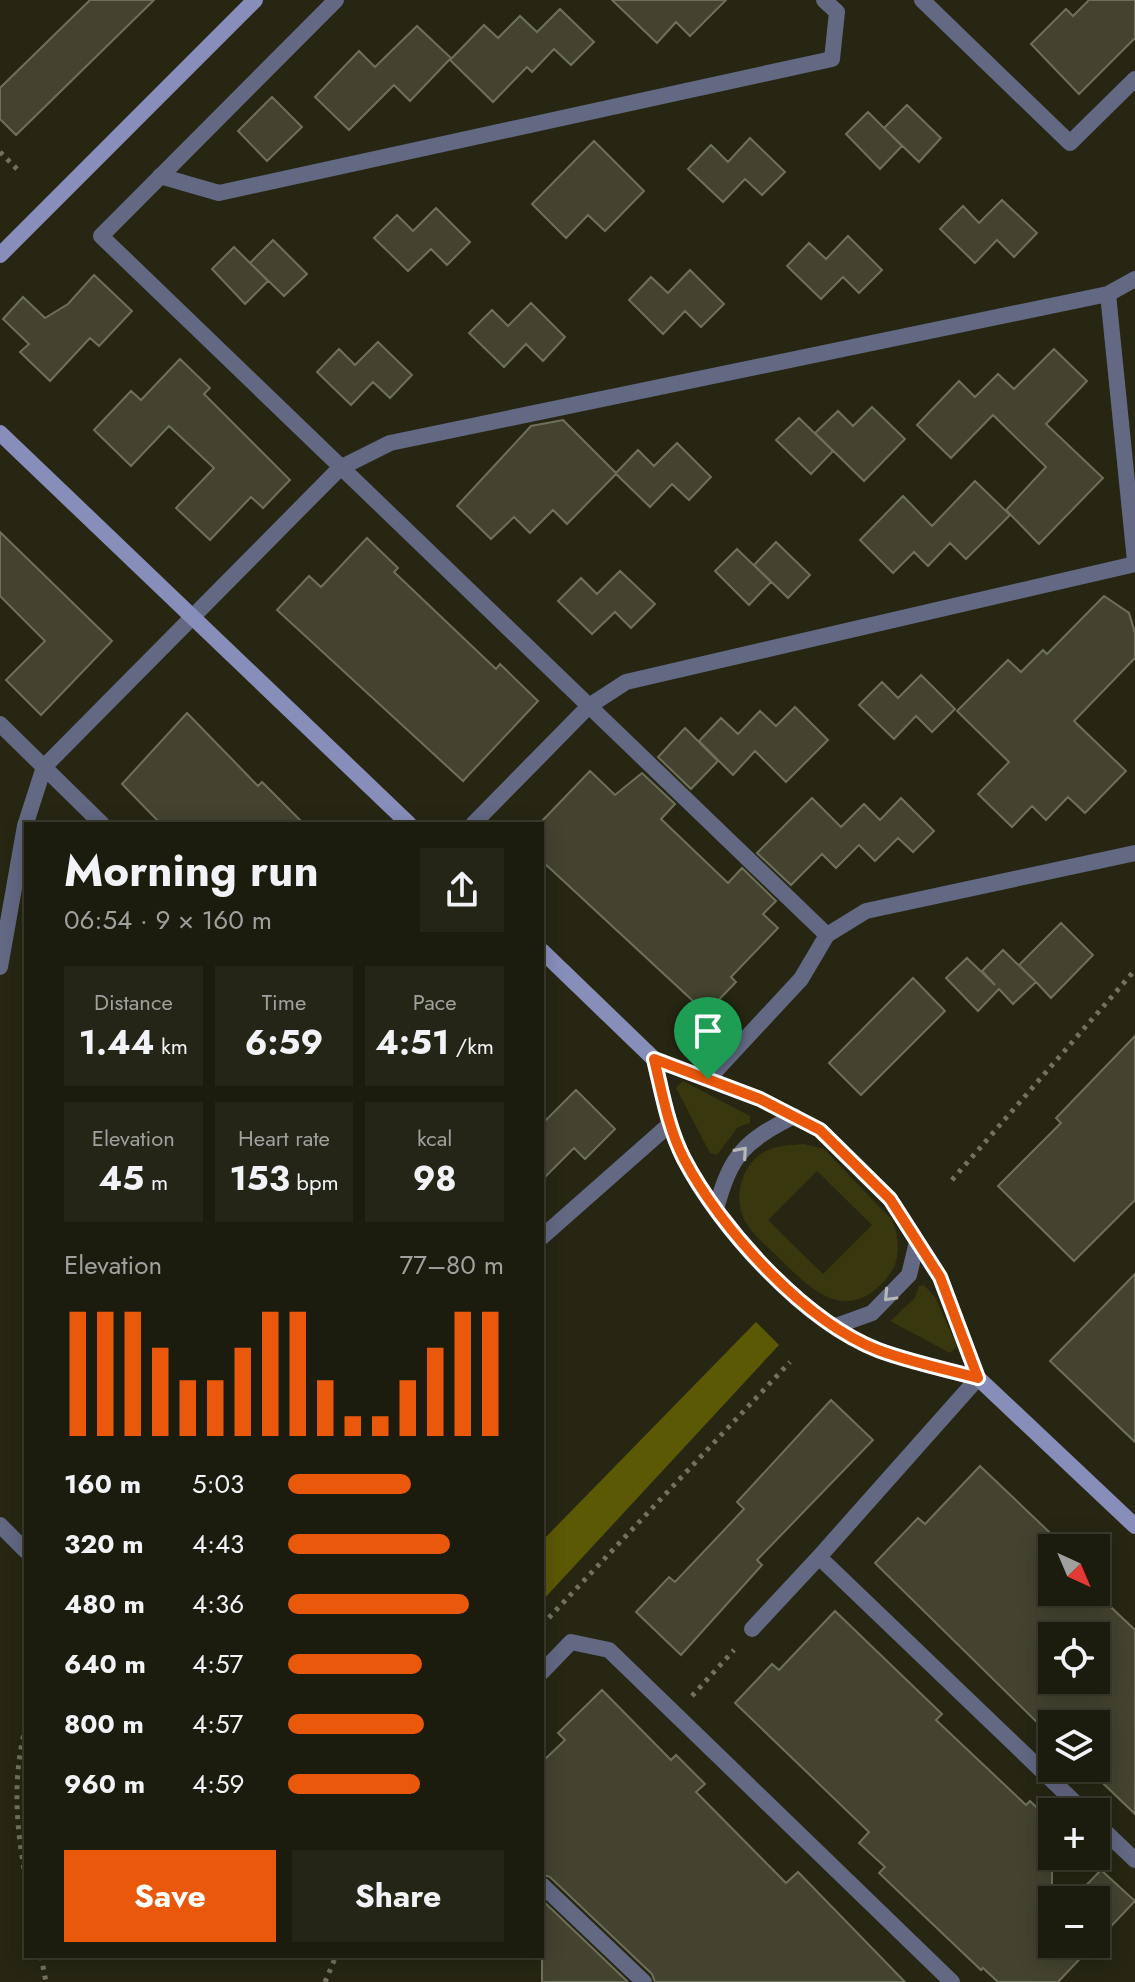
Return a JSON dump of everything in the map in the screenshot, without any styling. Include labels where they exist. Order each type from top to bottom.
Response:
[{"type":"street","points":[[0,255],[255,0]]},
{"type":"street","points":[[336,0],[101,236],[827,935]]},
{"type":"street","points":[[160,176],[219,193],[832,59],[837,12],[824,0]]},
{"type":"street","points":[[922,0],[1070,143],[1135,79]]},
{"type":"street","points":[[26,822],[44,767],[190,615],[340,468],[390,443],[1108,294],[1135,279]]},
{"type":"street","points":[[475,822],[589,706],[626,682],[1135,562],[1108,294]]},
{"type":"street","points":[[0,433],[407,822]]},
{"type":"street","points":[[0,724],[100,822]]},
{"type":"street","points":[[0,967],[24,832]]},
{"type":"street","points":[[708,1079],[801,979],[827,935],[866,911],[1135,853]]},
{"type":"street","points":[[544,953],[654,1059],[708,1079],[820,1130],[890,1199],[940,1277],[978,1378],[1135,1526]]},
{"type":"street","points":[[654,1059],[670,1124],[683,1158],[729,1229],[783,1285],[836,1326],[876,1349],[978,1378]]},
{"type":"street","points":[[716,1209],[726,1170],[757,1135],[794,1116]]},
{"type":"street","points":[[544,1235],[670,1124]]},
{"type":"street","points":[[836,1326],[872,1313],[909,1275],[917,1242]]},
{"type":"street","points":[[752,1629],[978,1378]]},
{"type":"street","points":[[0,1525],[24,1549]]},
{"type":"street","points":[[819,1557],[1070,1798]]},
{"type":"street","points":[[544,1670],[571,1642],[609,1650],[952,1982]]},
{"type":"street","points":[[1110,1836],[1135,1860]]},
{"type":"street","points":[[544,1887],[644,1982]]},
{"type":"path","points":[[0,152],[19,171]]},
{"type":"path","points":[[952,1180],[1135,970]]},
{"type":"path","points":[[544,1623],[790,1362]]},
{"type":"path","points":[[676,1715],[752,1629]]},
{"type":"path","points":[[24,1737],[15,1784],[24,1869]]},
{"type":"path","points":[[41,1958],[46,1982]]},
{"type":"path","points":[[325,1982],[335,1958]]},
{"type":"shaded area","points":[[683,1081],[750,1116],[750,1123],[738,1127],[717,1155],[710,1153],[676,1088]]},
{"type":"shaded area","points":[[804,1144],[824,1149],[892,1220],[895,1227],[898,1250],[892,1272],[872,1292],[858,1299],[844,1301],[817,1291],[753,1233],[742,1213],[740,1193],[745,1172],[751,1163],[768,1150]],"holes":[[[817,1171],[872,1225],[823,1274],[768,1220]]]},
{"type":"shaded area","points":[[924,1285],[935,1297],[957,1346],[950,1353],[890,1321],[915,1298],[919,1286]]},
{"type":"shaded area","points":[[756,1322],[779,1345],[544,1599],[544,1539]]},
{"type":"building","points":[[90,0],[154,0],[16,135],[0,119],[0,88]]},
{"type":"building","points":[[612,0],[726,0],[690,36],[676,22],[657,43]]},
{"type":"building","points":[[1089,0],[1135,0],[1135,38],[1079,94],[1031,44],[1066,9],[1073,16]]},
{"type":"building","points":[[560,9],[594,42],[571,65],[554,49],[532,72],[527,67],[493,102],[450,60],[484,25],[498,38],[520,16],[537,32]]},
{"type":"building","points":[[417,26],[451,58],[410,101],[394,85],[349,130],[315,97],[359,51],[375,67]]},
{"type":"building","points":[[272,97],[302,127],[267,161],[238,131]]},
{"type":"building","points":[[907,105],[941,138],[919,162],[884,128]]},
{"type":"building","points":[[868,112],[902,146],[880,169],[846,134]]},
{"type":"building","points":[[750,138],[785,172],[762,195],[745,179],[723,202],[688,169],[711,145],[728,162]]},
{"type":"building","points":[[594,141],[644,191],[605,231],[588,215],[566,238],[532,204]]},
{"type":"building","points":[[1002,200],[1037,233],[1014,257],[997,240],[975,263],[940,229],[963,206],[979,223]]},
{"type":"building","points":[[436,208],[470,242],[447,265],[431,249],[408,271],[374,238],[397,215],[413,231]]},
{"type":"building","points":[[848,236],[882,270],[859,293],[843,277],[821,299],[787,266],[809,243],[826,259]]},
{"type":"building","points":[[273,240],[307,274],[284,296],[250,263]]},
{"type":"building","points":[[234,247],[268,281],[245,304],[212,269]]},
{"type":"building","points":[[690,270],[724,304],[701,327],[685,311],[663,334],[629,300],[651,277],[668,293]]},
{"type":"building","points":[[94,275],[132,311],[99,346],[90,338],[50,381],[20,352],[29,344],[3,319],[23,297],[45,318],[68,304]]},
{"type":"building","points":[[531,303],[565,337],[543,361],[526,344],[504,367],[469,333],[492,310],[508,326]]},
{"type":"building","points":[[378,342],[412,375],[390,398],[373,382],[351,405],[317,372],[339,349],[355,365]]},
{"type":"building","points":[[1054,349],[1087,381],[1046,424],[1103,478],[1039,544],[1006,510],[1046,467],[993,415],[951,458],[917,425],[959,381],[975,397],[998,374],[1014,389]]},
{"type":"building","points":[[180,359],[210,388],[204,394],[290,480],[263,508],[251,497],[210,540],[176,508],[214,468],[169,426],[131,466],[94,430],[131,391],[141,400]]},
{"type":"building","points":[[872,407],[905,439],[864,481],[815,433],[838,411],[853,426]]},
{"type":"building","points":[[799,418],[833,451],[811,474],[776,440]]},
{"type":"building","points":[[563,420],[616,473],[638,450],[654,466],[677,443],[711,477],[689,500],[672,484],[650,507],[616,474],[567,524],[553,510],[530,533],[514,517],[491,539],[457,506],[531,426]]},
{"type":"building","points":[[975,481],[1010,515],[966,559],[950,543],[928,566],[914,552],[893,573],[860,540],[903,496],[932,526]]},
{"type":"building","points":[[0,532],[112,641],[41,715],[6,680],[45,641],[0,596]]},
{"type":"building","points":[[367,538],[398,568],[394,572],[496,669],[500,664],[538,701],[463,781],[277,610],[309,576],[321,587]]},
{"type":"building","points":[[776,542],[810,575],[788,598],[754,565]]},
{"type":"building","points":[[737,549],[771,582],[749,605],[715,571]]},
{"type":"building","points":[[620,571],[655,604],[631,628],[615,612],[592,634],[558,601],[581,578],[597,594]]},
{"type":"building","points":[[1104,596],[1129,613],[1135,633],[1135,658],[1074,721],[1126,771],[1085,813],[1068,797],[1046,820],[1032,806],[1012,827],[978,794],[1009,762],[957,711],[1008,660],[1021,672],[1043,650],[1047,654]]},
{"type":"building","points":[[921,675],[955,709],[932,732],[916,716],[894,739],[859,705],[882,682],[898,698]]},
{"type":"building","points":[[795,707],[828,740],[786,782],[755,751],[733,775],[699,741],[721,718],[738,734],[760,711],[776,726]]},
{"type":"building","points":[[187,713],[258,786],[262,782],[302,822],[159,822],[122,784]]},
{"type":"building","points":[[685,728],[718,761],[691,789],[658,757]]},
{"type":"building","points":[[590,771],[615,795],[642,773],[675,804],[661,819],[728,883],[742,868],[776,901],[763,914],[778,928],[731,977],[736,982],[706,1013],[544,863],[542,821]]},
{"type":"building","points":[[812,798],[841,827],[864,804],[880,820],[901,798],[934,831],[913,852],[898,838],[875,861],[859,845],[836,868],[822,854],[791,885],[757,853]]},
{"type":"building","points":[[1061,923],[1093,955],[1051,998],[1036,982],[1013,1004],[999,989],[978,1011],[946,978],[967,958],[995,985],[982,971],[1003,950],[1035,981],[1019,965]]},
{"type":"building","points":[[913,978],[945,1011],[861,1095],[829,1063]]},
{"type":"building","points":[[1135,1036],[1135,1200],[1074,1261],[998,1186],[1061,1123],[1056,1118]]},
{"type":"building","points":[[576,1090],[615,1129],[585,1159],[574,1148],[544,1178],[544,1122]]},
{"type":"building","points":[[1135,1274],[1135,1442],[1050,1361]]},
{"type":"building","points":[[831,1400],[873,1440],[757,1560],[762,1565],[681,1655],[636,1612],[669,1577],[675,1582],[744,1509],[737,1502]]},
{"type":"building","points":[[980,1466],[1051,1534],[1038,1534],[1038,1606],[1110,1606],[1135,1630],[1135,1814],[1102,1782],[1110,1782],[1110,1710],[1038,1710],[1038,1723],[875,1563],[918,1518],[925,1524]]},
{"type":"building","points":[[835,1611],[942,1714],[936,1720],[1026,1805],[1030,1801],[1038,1809],[1038,1870],[1052,1870],[1052,1886],[1038,1886],[1038,1958],[1081,1958],[1058,1982],[998,1982],[983,1968],[981,1970],[879,1873],[885,1867],[859,1843],[869,1832],[735,1703],[772,1664],[779,1670]]},
{"type":"building","points":[[602,1690],[671,1760],[676,1755],[705,1784],[696,1792],[786,1883],[798,1872],[905,1982],[655,1982],[652,1974],[550,1877],[544,1875],[544,1760],[565,1740],[558,1733]]},
{"type":"building","points":[[1101,1870],[1135,1901],[1110,1927],[1110,1886],[1086,1886]]},
{"type":"building","points":[[544,1902],[628,1982],[542,1982]]},
{"type":"route","points":[[654,1059],[708,1079],[760,1099],[820,1130],[890,1199],[940,1277],[978,1378],[876,1349],[836,1326],[783,1285],[729,1229],[683,1158],[670,1124],[654,1059]]}]
